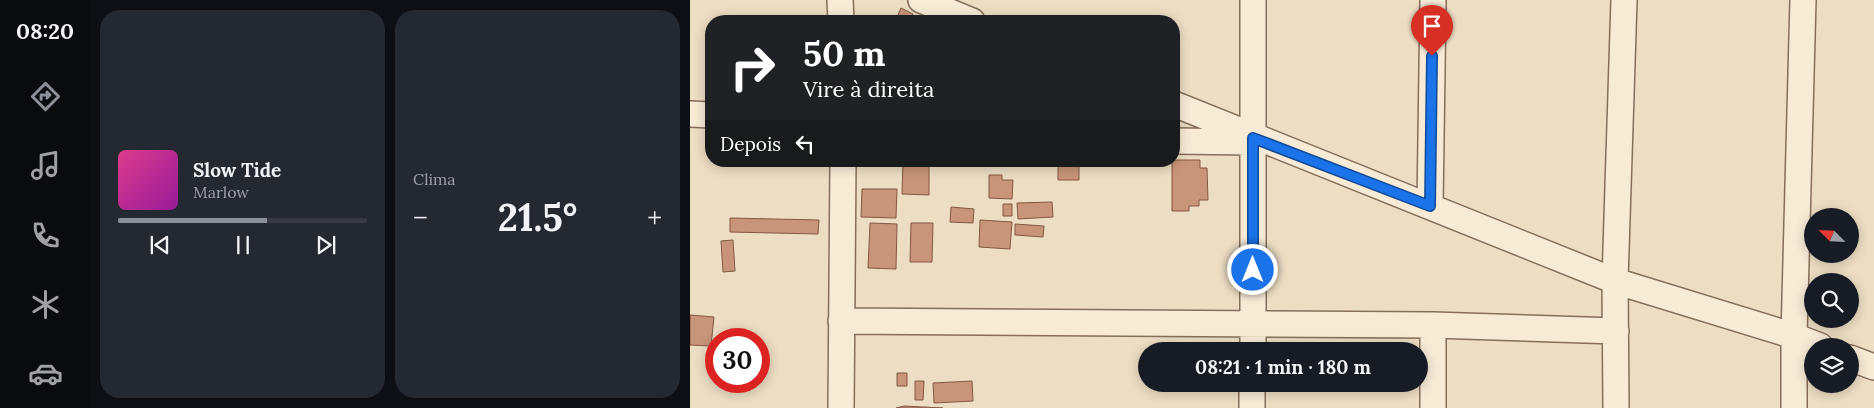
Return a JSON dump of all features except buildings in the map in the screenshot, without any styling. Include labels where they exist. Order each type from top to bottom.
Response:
[{"type":"street","points":[[840,0],[841,15]]},
{"type":"street","points":[[921,0],[957,15]]},
{"type":"street","points":[[1253,0],[1253,342]]},
{"type":"street","points":[[1430,206],[1434,0]]},
{"type":"street","points":[[1616,408],[1615,281],[1624,0]]},
{"type":"street","points":[[1794,408],[1794,336],[1803,0]]},
{"type":"street","points":[[1180,107],[1253,140],[1430,206],[1615,281],[1804,340]]},
{"type":"street","points":[[690,114],[705,115]]},
{"type":"street","points":[[1180,141],[1253,140]]},
{"type":"street","points":[[841,408],[843,167]]},
{"type":"street","points":[[842,321],[1433,325],[1616,331]]},
{"type":"street","points":[[1432,408],[1433,325]]},
{"type":"street","points":[[1859,361],[1874,367]]},
{"type":"street","points":[[1252,392],[1252,408]]},
{"type":"route","points":[[1253,270],[1253,138],[1430,206],[1432,56]]}]
